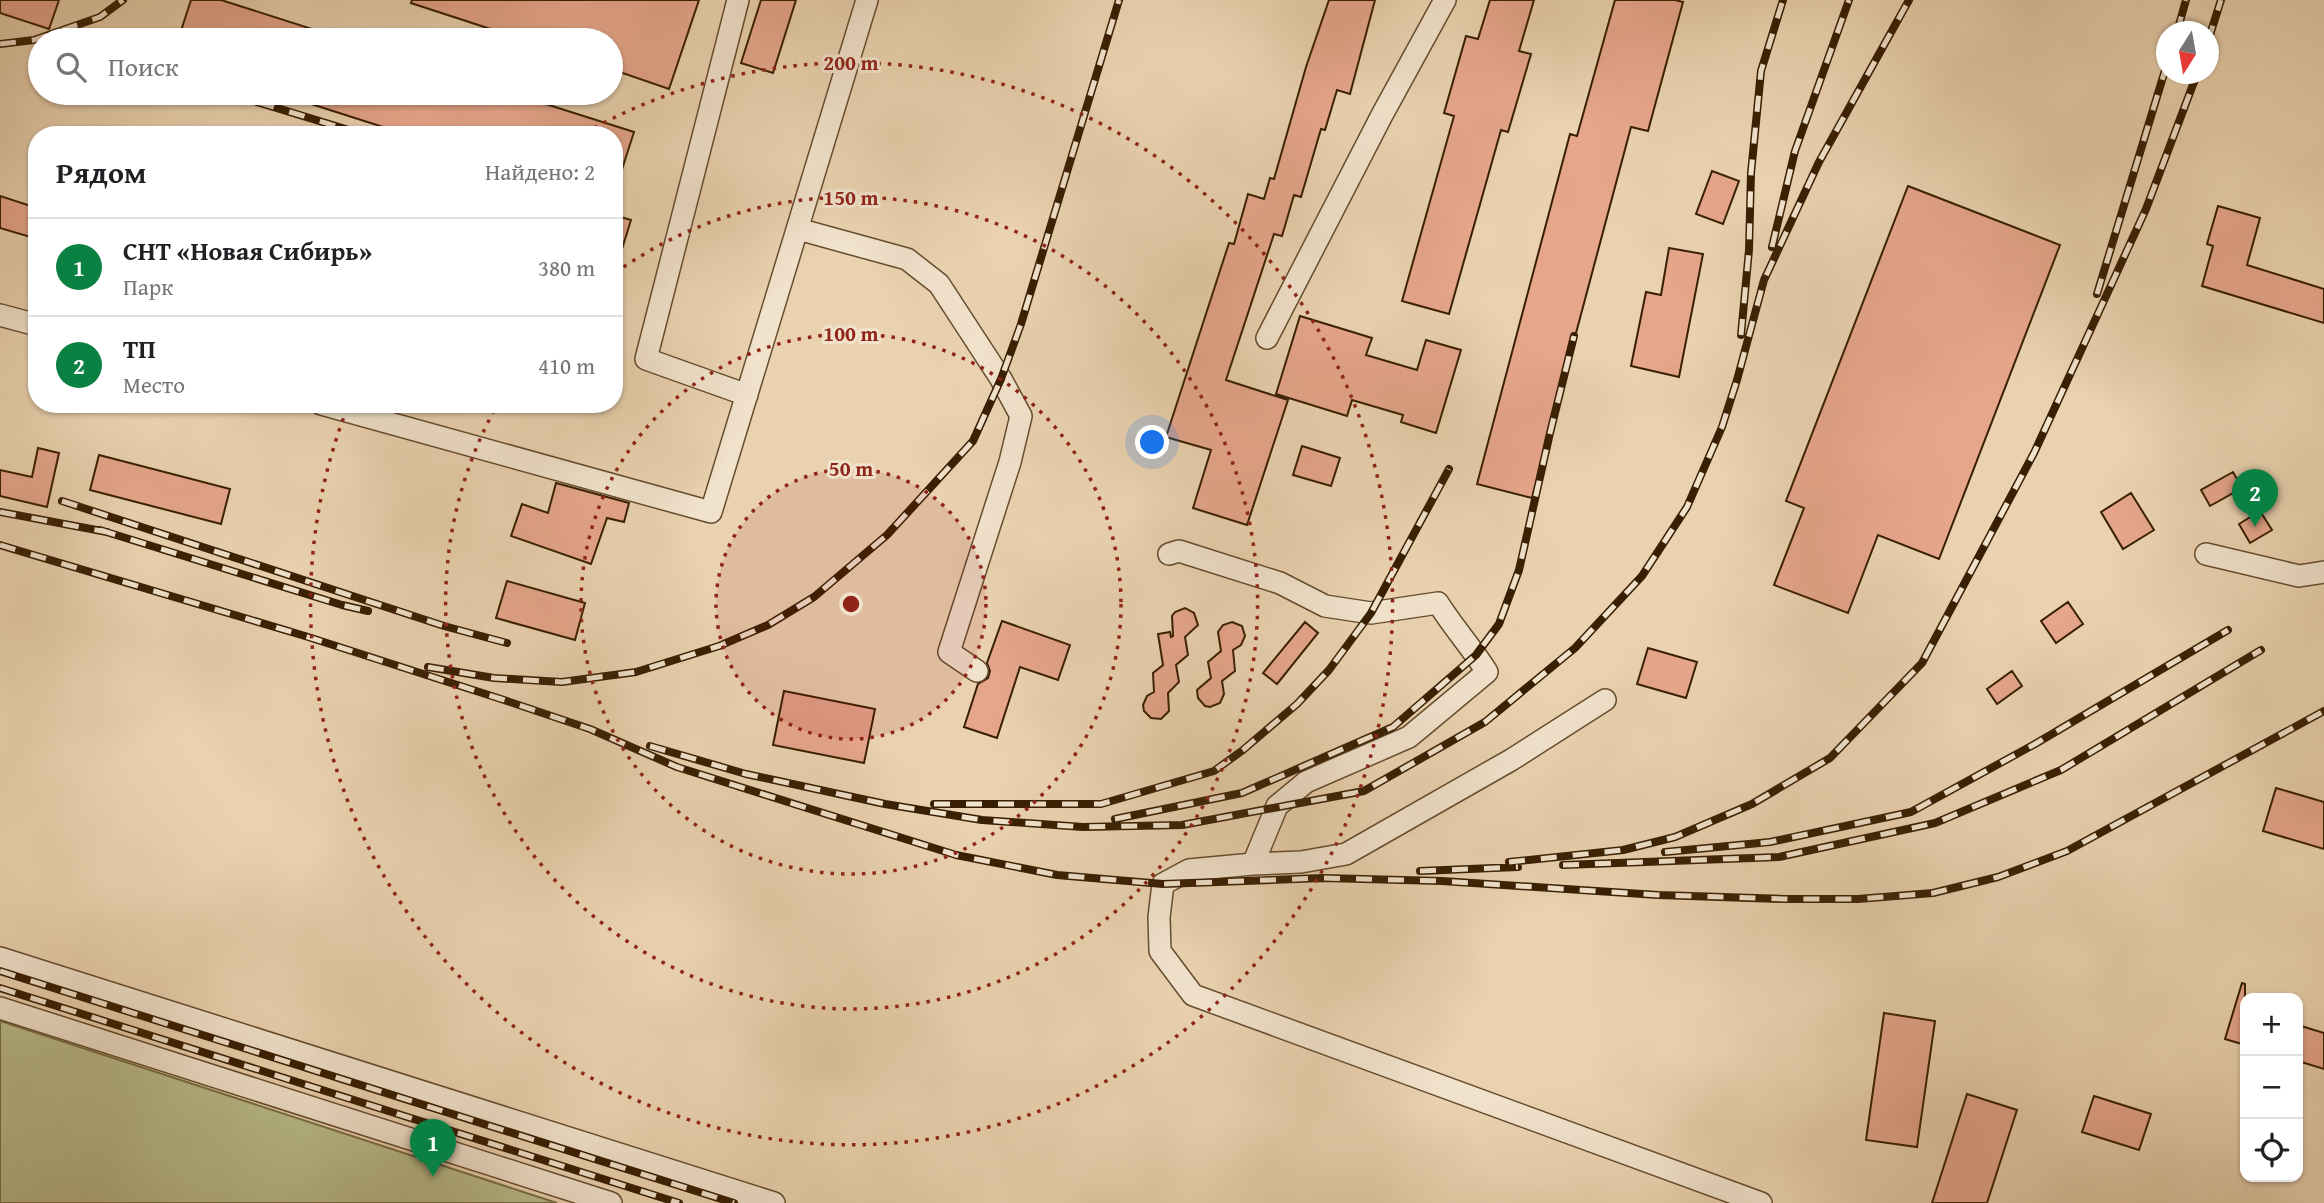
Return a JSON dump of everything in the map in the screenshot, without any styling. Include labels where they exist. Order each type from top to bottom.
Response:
[{"type":"lane","points":[[738,0],[646,359],[747,396]]},
{"type":"lane","points":[[353,413],[710,512],[799,229],[867,0]]},
{"type":"lane","points":[[1267,338],[1382,115],[1445,0]]},
{"type":"lane","points":[[799,229],[907,259],[939,284],[1001,379],[1021,416],[1010,462],[949,652],[977,671]]},
{"type":"lane","points":[[0,315],[28,323]]},
{"type":"lane","points":[[1169,554],[1179,551],[1280,583],[1325,606],[1371,613],[1438,603],[1488,673],[1409,737],[1306,782],[1277,806],[1253,864]]},
{"type":"lane","points":[[2206,554],[2299,576],[2324,572]]},
{"type":"lane","points":[[1605,700],[1511,760],[1346,854],[1301,862],[1189,870],[1163,884],[1159,917],[1160,951],[1193,995],[1760,1203]]},
{"type":"lane","points":[[0,958],[774,1203]]},
{"type":"lane","points":[[0,1008],[611,1203]]},
{"type":"green space","points":[[0,1021],[557,1203],[0,1203]]},
{"type":"building","points":[[0,0],[59,0],[49,28],[0,13]]},
{"type":"building","points":[[191,0],[221,0],[309,28],[182,28]]},
{"type":"building","points":[[412,0],[699,0],[669,89],[623,73],[623,28],[487,28],[411,3]]},
{"type":"building","points":[[761,0],[796,0],[773,73],[741,63]]},
{"type":"building","points":[[1329,0],[1375,0],[1350,94],[1337,90],[1325,130],[1321,129],[1301,197],[1294,195],[1282,236],[1274,234],[1226,380],[1288,400],[1247,525],[1193,508],[1211,450],[1166,437],[1229,243],[1234,244],[1248,194],[1264,199],[1270,178],[1274,179],[1306,67]]},
{"type":"building","points":[[1490,0],[1534,0],[1519,51],[1531,54],[1508,132],[1501,130],[1449,314],[1402,301],[1454,116],[1444,113],[1466,36],[1478,39]]},
{"type":"building","points":[[1615,0],[1683,2],[1648,131],[1631,127],[1532,498],[1477,484],[1570,134],[1577,136]]},
{"type":"building","points":[[314,105],[549,105],[615,126],[380,126]]},
{"type":"building","points":[[623,129],[634,132],[623,166]]},
{"type":"building","points":[[1712,171],[1739,181],[1723,224],[1696,214]]},
{"type":"building","points":[[1908,186],[2060,245],[1939,559],[1878,535],[1848,613],[1774,585],[1804,508],[1786,501]]},
{"type":"building","points":[[0,196],[28,205],[28,236],[0,228]]},
{"type":"building","points":[[2218,206],[2260,218],[2247,265],[2324,289],[2324,323],[2202,286],[2213,246],[2207,244]]},
{"type":"building","points":[[623,218],[631,220],[623,246]]},
{"type":"building","points":[[1669,248],[1703,254],[1679,377],[1631,366],[1646,292],[1661,295]]},
{"type":"building","points":[[1300,316],[1372,338],[1366,355],[1417,370],[1426,340],[1461,350],[1436,433],[1401,422],[1403,415],[1352,400],[1347,416],[1276,394]]},
{"type":"building","points":[[1302,446],[1340,458],[1331,486],[1293,475]]},
{"type":"building","points":[[38,448],[59,453],[47,507],[0,496],[0,470],[32,477]]},
{"type":"building","points":[[99,455],[230,489],[221,524],[90,490]]},
{"type":"building","points":[[2233,472],[2242,488],[2210,506],[2201,490]]},
{"type":"building","points":[[556,483],[629,503],[624,522],[607,518],[591,564],[511,536],[522,504],[548,513]]},
{"type":"building","points":[[2131,493],[2154,530],[2123,549],[2101,512]]},
{"type":"building","points":[[2260,511],[2272,530],[2250,543],[2239,524]]},
{"type":"building","points":[[507,581],[585,603],[575,640],[496,618]]},
{"type":"building","points":[[2068,602],[2083,624],[2056,643],[2041,621]]},
{"type":"building","points":[[1185,608],[1194,613],[1198,625],[1185,637],[1188,655],[1176,665],[1179,682],[1168,693],[1169,711],[1161,719],[1151,718],[1144,711],[1143,705],[1147,696],[1154,692],[1153,673],[1163,665],[1158,634],[1170,632],[1171,637],[1173,636],[1172,616]]},
{"type":"building","points":[[1002,621],[1070,645],[1058,680],[1020,667],[997,738],[964,727],[978,684],[988,678],[990,671],[987,663]]},
{"type":"building","points":[[1232,622],[1242,626],[1245,636],[1241,645],[1233,650],[1235,671],[1222,681],[1224,694],[1220,703],[1205,706],[1198,698],[1197,690],[1211,678],[1208,662],[1221,651],[1218,632],[1223,625]]},
{"type":"building","points":[[1305,622],[1318,633],[1277,684],[1263,673]]},
{"type":"building","points":[[1648,648],[1697,662],[1686,698],[1637,684]]},
{"type":"building","points":[[2012,671],[2022,686],[1997,704],[1987,689]]},
{"type":"building","points":[[784,691],[875,709],[864,763],[773,745]]},
{"type":"building","points":[[2276,788],[2324,802],[2324,849],[2263,831]]},
{"type":"building","points":[[2242,983],[2245,984],[2245,993],[2240,993],[2240,1044],[2225,1039]]},
{"type":"building","points":[[1884,1013],[1935,1021],[1917,1147],[1866,1140]]},
{"type":"building","points":[[2303,1027],[2324,1033],[2324,1069],[2303,1063]]},
{"type":"building","points":[[1967,1094],[2017,1110],[1987,1203],[1932,1203]]},
{"type":"building","points":[[2094,1096],[2151,1114],[2139,1150],[2082,1132]]},
{"type":"railway","points":[[68,28],[100,17],[123,0]]},
{"type":"railway","points":[[428,667],[494,678],[562,682],[636,672],[719,646],[768,625],[814,597],[887,535],[973,441],[1001,379],[1021,324],[1119,0]]},
{"type":"railway","points":[[1741,335],[1749,250],[1751,173],[1761,71],[1783,0]]},
{"type":"railway","points":[[1772,247],[1795,151],[1849,0]]},
{"type":"railway","points":[[650,746],[746,774],[885,804],[982,820],[1083,827],[1182,825],[1364,791],[1485,722],[1575,648],[1642,576],[1687,507],[1722,427],[1764,280],[1819,162],[1909,0]]},
{"type":"railway","points":[[2180,21],[2186,0]]},
{"type":"railway","points":[[2214,21],[2221,0]]},
{"type":"railway","points":[[0,44],[28,41]]},
{"type":"railway","points":[[2097,294],[2161,84]]},
{"type":"railway","points":[[1509,862],[1623,850],[1675,837],[1752,804],[1830,758],[1922,663],[2034,453],[2146,209],[2193,84]]},
{"type":"railway","points":[[267,105],[336,126]]},
{"type":"railway","points":[[1115,819],[1242,793],[1393,727],[1476,655],[1499,624],[1519,570],[1574,336]]},
{"type":"railway","points":[[934,804],[1101,804],[1214,771],[1297,704],[1329,670],[1371,613],[1449,469]]},
{"type":"railway","points":[[62,501],[444,626],[507,643]]},
{"type":"railway","points":[[0,512],[107,532]]},
{"type":"railway","points":[[100,530],[368,611]]},
{"type":"railway","points":[[0,545],[305,636],[501,699],[590,729],[677,767],[956,855],[1057,875],[1163,884],[1323,878],[1442,881],[1658,895],[1784,899],[1858,899],[1933,893],[1998,877],[2067,851],[2324,711]]},
{"type":"railway","points":[[1665,852],[1770,842],[1911,812],[2035,744],[2228,630]]},
{"type":"railway","points":[[1563,865],[1779,857],[1935,823],[2061,770],[2261,650]]},
{"type":"railway","points":[[1420,871],[1518,867]]},
{"type":"railway","points":[[0,971],[734,1203]]},
{"type":"railway","points":[[0,988],[679,1203]]},
{"type":"place","name":"ТП","points":[[2255,527]]},
{"type":"place","name":"СНТ «Новая Сибирь»","points":[[433,1177]]}]
